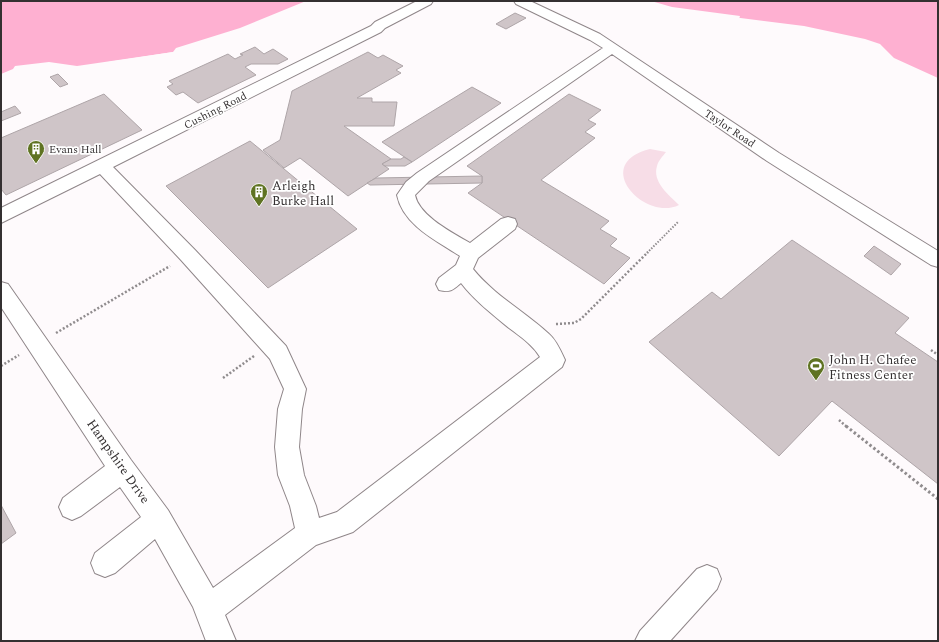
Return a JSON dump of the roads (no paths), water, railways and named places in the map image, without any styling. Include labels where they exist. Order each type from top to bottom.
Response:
[{"type":"street","name":"Cushing Road","points":[[1,216],[376,29],[380,25],[428,1]]},
{"type":"street","name":"Taylor Road","points":[[520,1],[585,31],[773,157],[938,260]]},
{"type":"street","points":[[205,604],[309,534],[344,523],[554,360],[542,341],[502,310],[476,287],[467,262],[436,230],[413,211],[409,206],[406,195],[413,184],[612,48]]},
{"type":"street","points":[[102,166],[188,255],[278,353],[295,388],[290,409],[287,446],[291,475],[303,506],[309,534]]},
{"type":"street","points":[[446,284],[467,262],[508,224]]},
{"type":"street","name":"Hampshire Drive","points":[[1,290],[122,469],[159,519],[205,604],[221,641]]},
{"type":"street","points":[[72,507],[122,469]]},
{"type":"street","points":[[105,563],[159,519]]},
{"type":"street","points":[[650,641],[707,579]]},
{"type":"place","name":"Evans Hall","points":[[36,164]]},
{"type":"place","name":"Arleigh Burke Hall","points":[[259,207]]},
{"type":"place","name":"John H. Chafee Fitness Center","points":[[816,381]]}]
